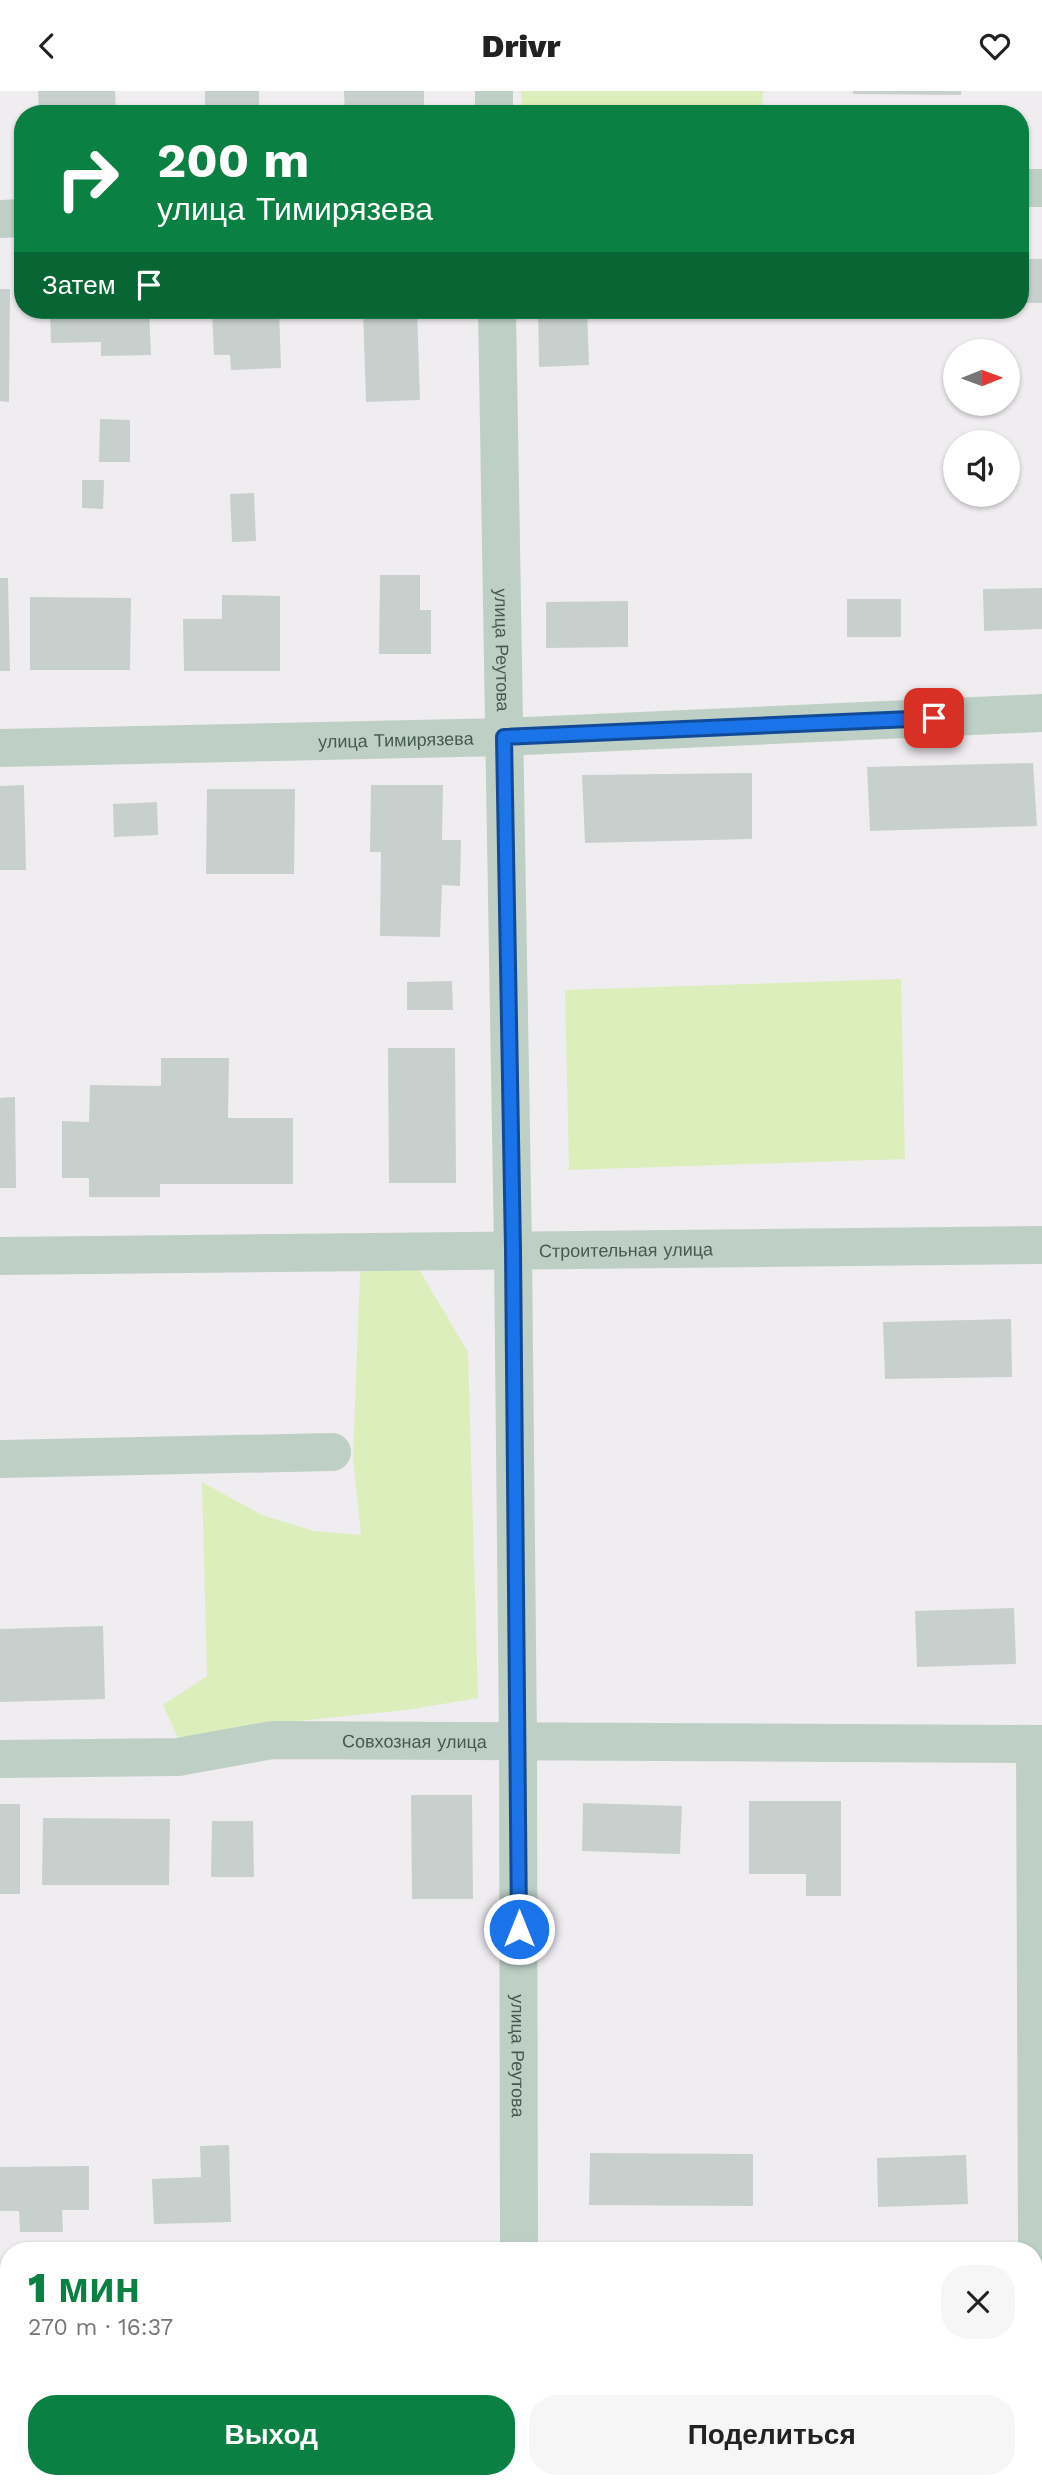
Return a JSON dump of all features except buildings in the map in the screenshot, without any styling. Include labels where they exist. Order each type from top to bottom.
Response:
[{"type":"street","name":"улица Реутова","points":[[497,319],[513,1250],[519,2242]]},
{"type":"street","name":"улица Тимирязева","points":[[0,748],[504,737],[1042,713]]},
{"type":"street","name":"Строительная улица","points":[[0,1256],[1042,1245]]},
{"type":"street","points":[[0,1459],[332,1452]]},
{"type":"street","name":"Совхозная улица","points":[[0,1759],[178,1757],[272,1740],[1039,1744]]},
{"type":"street","points":[[1038,2242],[1039,1744]]},
{"type":"green space","points":[[521,91],[763,91],[762,105],[522,105]]},
{"type":"green space","points":[[901,979],[905,1159],[569,1170],[565,990]]},
{"type":"green space","points":[[417,1266],[468,1352],[478,1698],[406,1710],[268,1724],[179,1740],[163,1705],[207,1676],[202,1482],[262,1515],[314,1531],[361,1535],[353,1458],[360,1272]]},
{"type":"route","points":[[519,1929],[513,1250],[504,737],[934,718]]}]
